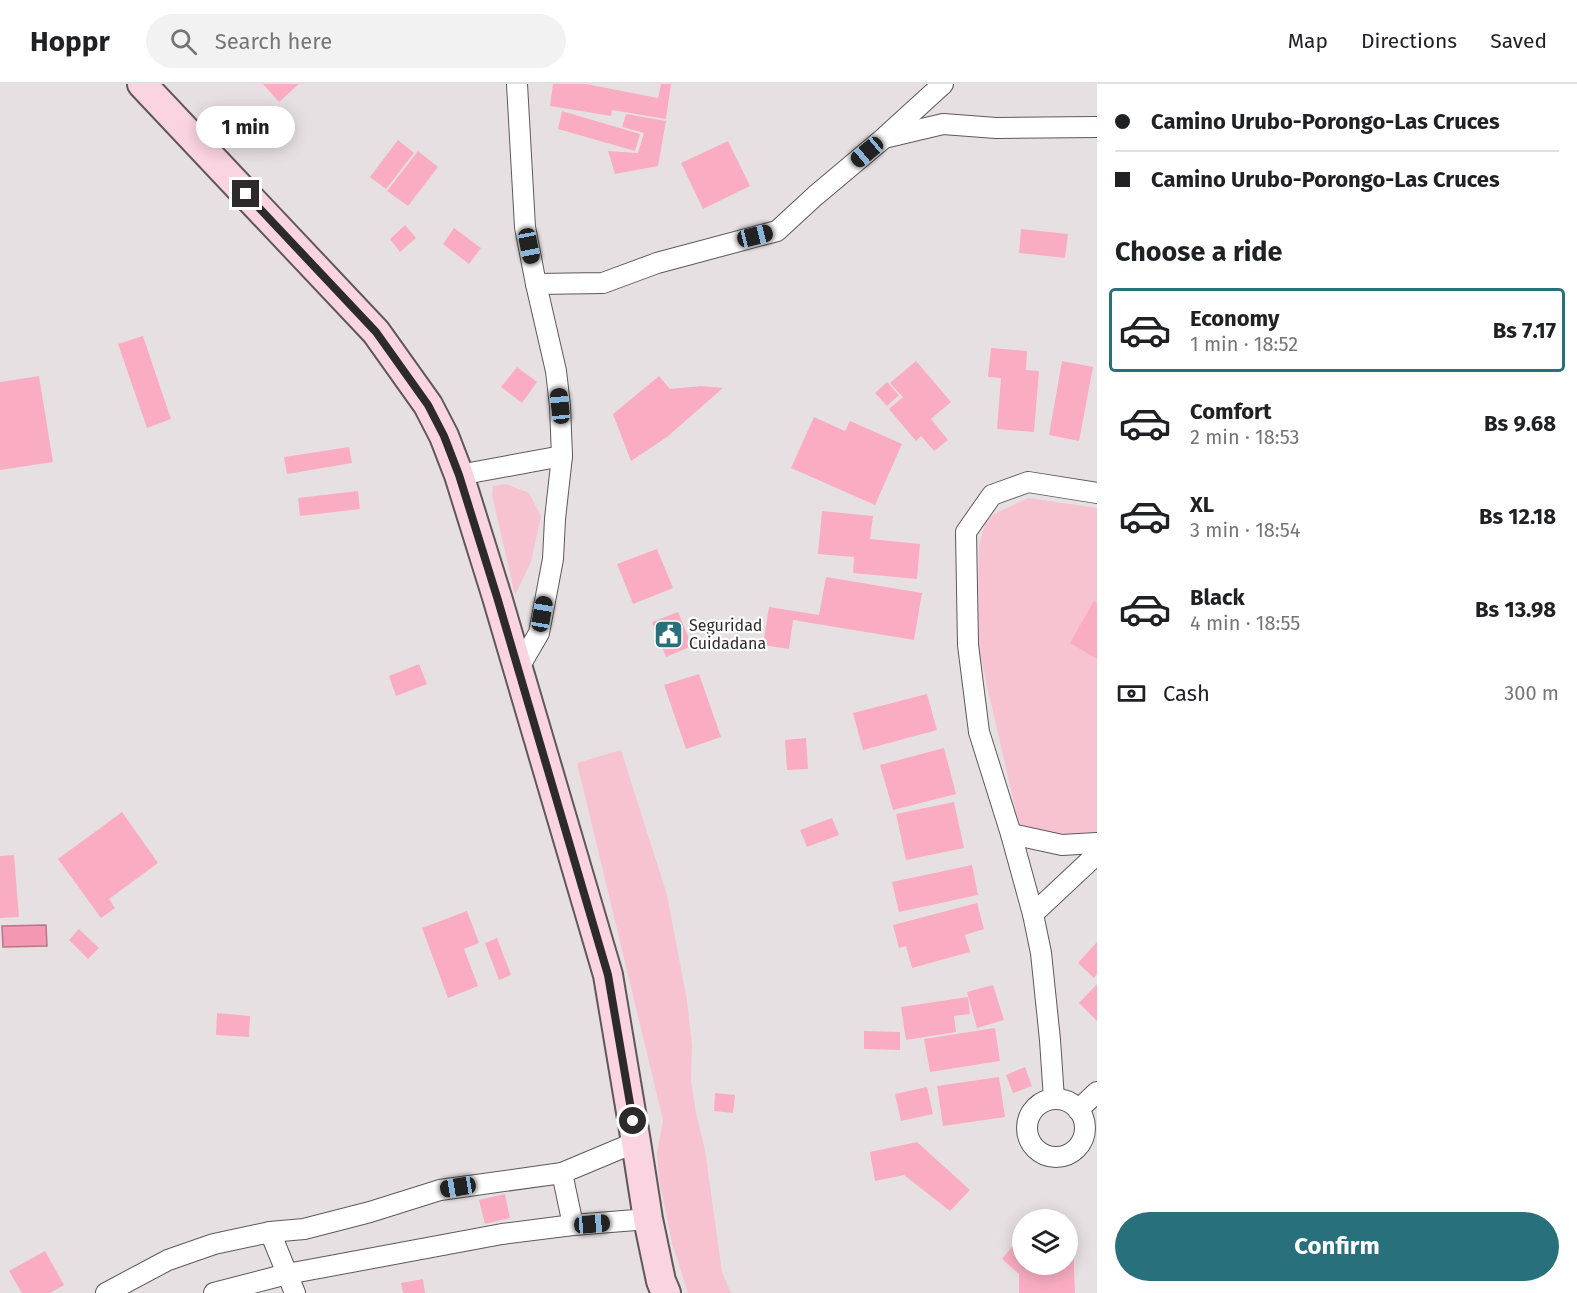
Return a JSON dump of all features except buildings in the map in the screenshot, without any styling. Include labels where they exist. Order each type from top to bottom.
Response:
[{"type":"main road","points":[[142,84],[376,332],[428,405],[444,436],[459,475],[608,975],[648,1219],[661,1281],[666,1293]]},
{"type":"street","points":[[517,84],[525,227],[556,371],[562,456],[552,559],[539,633],[518,669]]},
{"type":"street","points":[[536,284],[603,283],[657,263],[777,231],[943,84]]},
{"type":"street","points":[[884,138],[943,124],[996,128],[1097,127]]},
{"type":"street","points":[[459,475],[562,456]]},
{"type":"street","points":[[1054,1099],[1041,953],[1011,834],[980,732],[968,645],[966,532],[992,495],[1028,482],[1097,493]]},
{"type":"street","points":[[1011,834],[1062,845],[1097,843]]},
{"type":"street","points":[[1033,914],[1097,854]]},
{"type":"street","points":[[1078,1110],[1097,1092]]},
{"type":"street","points":[[1054,1099],[1064,1100],[1078,1110],[1085,1127],[1084,1137],[1072,1153],[1063,1157],[1053,1157],[1035,1149],[1029,1140],[1027,1131],[1031,1112],[1038,1105],[1054,1099]]},
{"type":"street","points":[[106,1293],[168,1260],[214,1244],[270,1232],[304,1229],[370,1212],[440,1190],[562,1173],[636,1142]]},
{"type":"street","points":[[562,1173],[573,1225]]},
{"type":"street","points":[[214,1293],[287,1275],[502,1234],[648,1219]]},
{"type":"street","points":[[270,1232],[295,1293]]},
{"type":"shaded area","points":[[506,484],[529,493],[541,516],[531,562],[515,595],[492,495],[493,486]]},
{"type":"shaded area","points":[[1028,498],[1097,508],[1097,833],[1077,837],[1031,833],[1019,825],[978,646],[979,545],[985,524],[994,514]]},
{"type":"shaded area","points":[[621,750],[667,895],[687,1000],[692,1046],[691,1081],[696,1113],[705,1150],[722,1272],[731,1293],[688,1293],[672,1243],[659,1179],[657,1153],[663,1120],[577,763]]},
{"type":"shaded area","points":[[46,925],[47,946],[3,947],[2,926]]},
{"type":"place","name":"Seguridad Cuidadana","points":[[668,634]]},
{"type":"route","points":[[246,194],[376,332],[428,405],[444,436],[459,475],[497,597],[608,975],[633,1121]]}]
